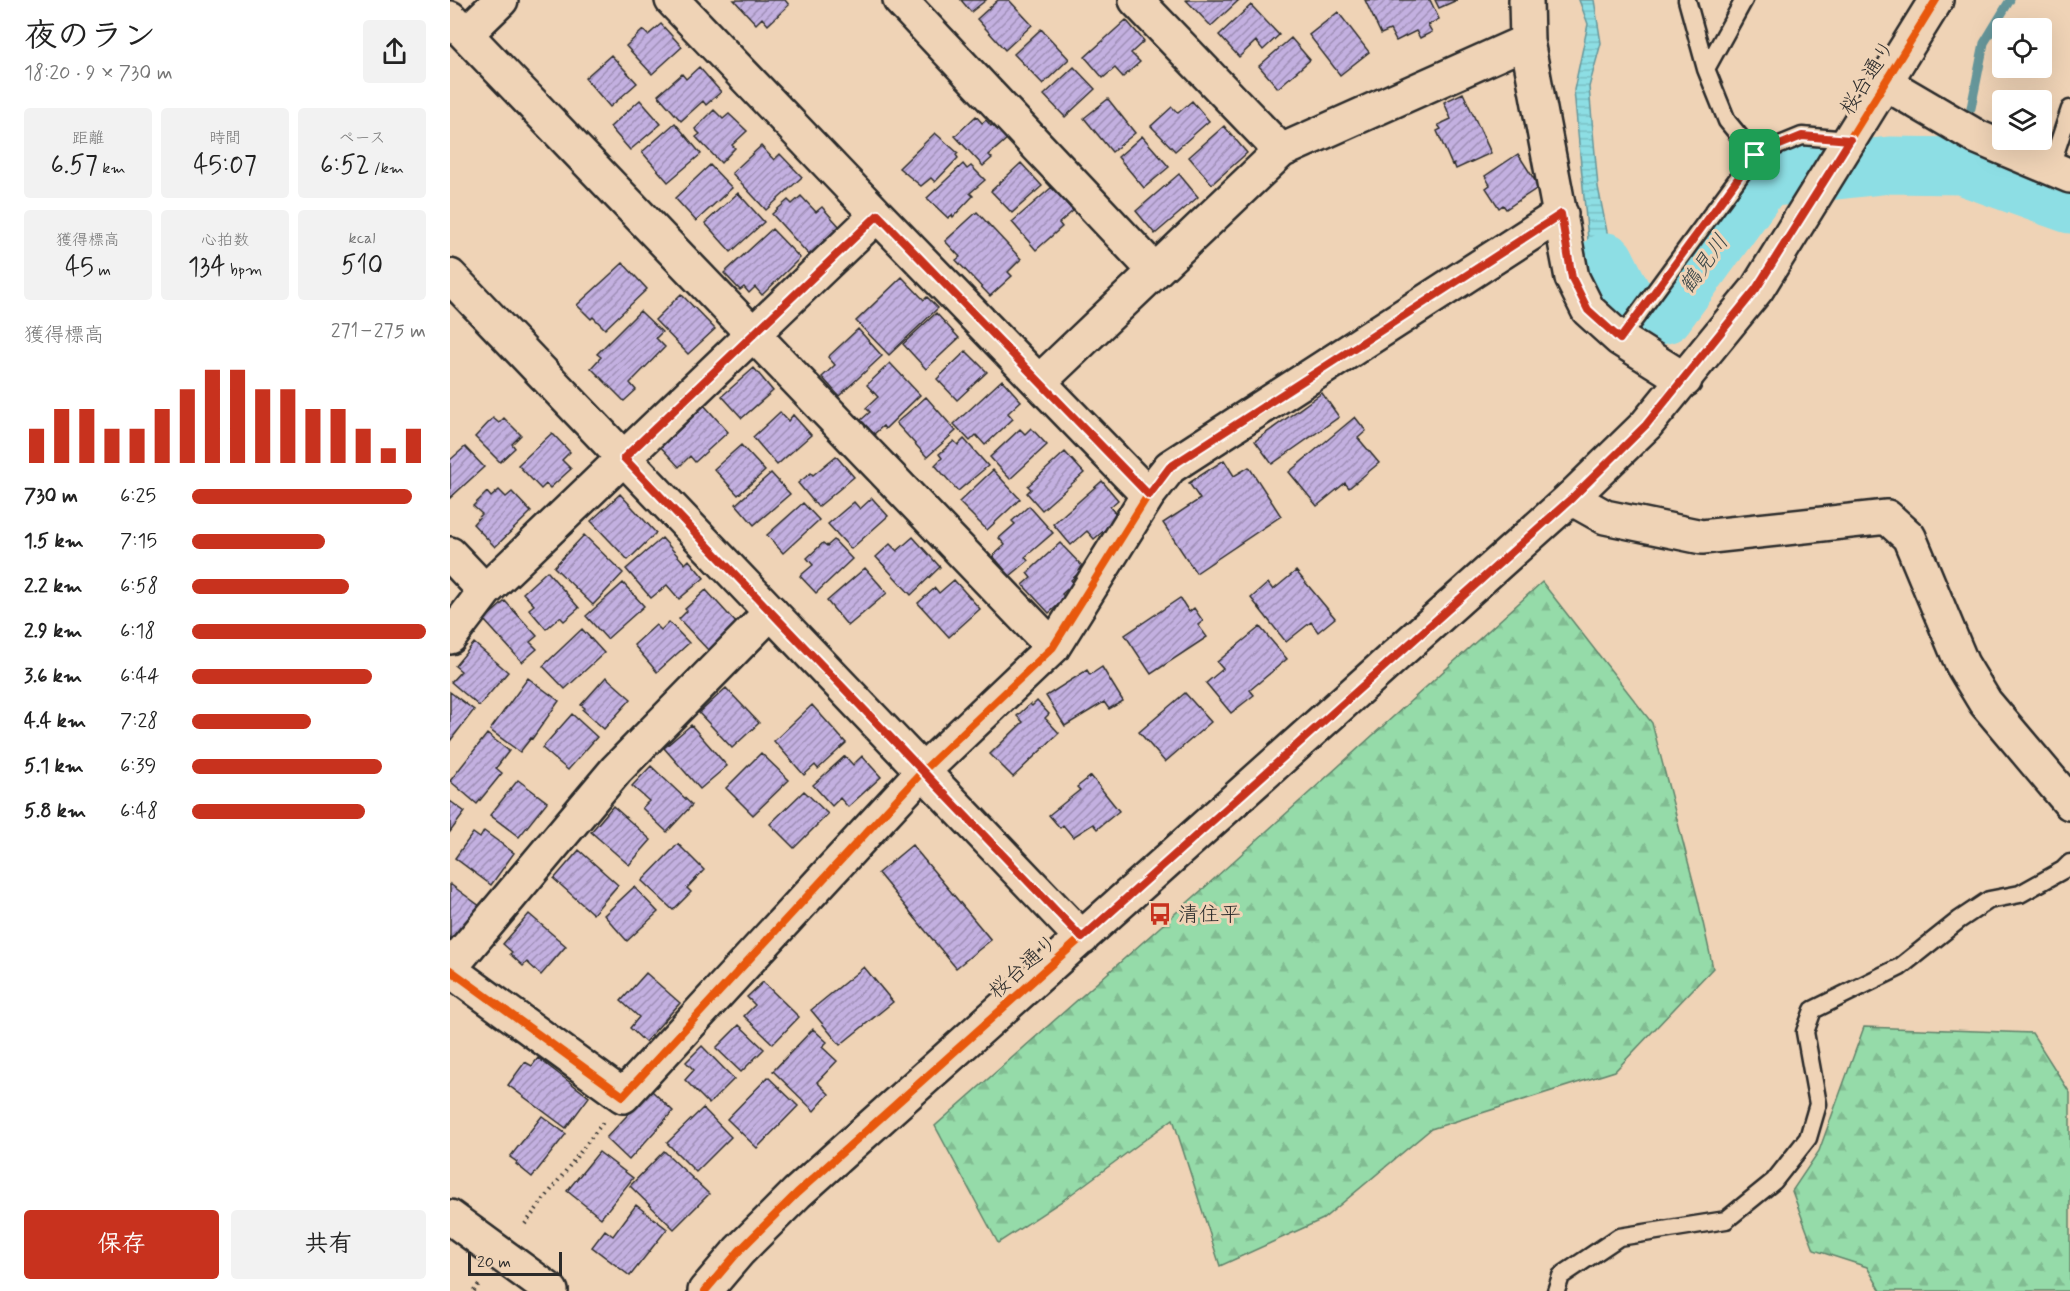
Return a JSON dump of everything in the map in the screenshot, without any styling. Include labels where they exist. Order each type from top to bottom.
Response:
[{"type":"street","points":[[501,0],[458,26],[1053,647]]},
{"type":"street","points":[[900,0],[1155,271]]},
{"type":"street","points":[[1136,0],[1281,151]]},
{"type":"street","points":[[1526,0],[1527,41],[1572,278],[1588,310],[1625,331],[1685,380]]},
{"type":"street","name":"桜台通り","points":[[705,1291],[739,1251],[798,1193],[1572,498],[1646,425],[1685,380],[1756,289],[1936,0]]},
{"type":"street","points":[[677,2],[878,215],[1149,495]]},
{"type":"street","points":[[1039,382],[1281,151],[1527,41]]},
{"type":"street","points":[[1885,83],[1977,137],[2060,172]]},
{"type":"street","points":[[771,612],[616,770],[450,969],[623,1096],[922,771],[1053,647],[1149,495],[1170,467],[1561,214]]},
{"type":"street","points":[[450,638],[485,591],[878,215]]},
{"type":"street","points":[[450,276],[1082,938]]},
{"type":"street","points":[[1572,498],[1605,517],[1702,537],[1887,517],[1909,537],[1962,664],[1985,702],[2070,803]]},
{"type":"street","points":[[450,554],[485,591]]},
{"type":"street","points":[[450,1217],[551,1291]]},
{"type":"lane","points":[[1687,0],[1706,69],[1727,121],[1755,155]]},
{"type":"lane","points":[[1706,69],[1744,0]]},
{"type":"lane","points":[[2060,172],[2070,109]]},
{"type":"lane","points":[[1625,331],[1755,155],[1802,136],[1848,142]]},
{"type":"lane","points":[[1556,1291],[1561,1276],[1619,1237],[1726,1220],[1774,1181],[1808,1138],[1818,1104],[1805,1032],[1813,1010],[1900,967],[1959,920],[1989,900],[2020,894],[2063,870],[2070,863]]},
{"type":"path","points":[[525,1224],[623,1096]]},
{"type":"path","points":[[474,1291],[479,1284]]},
{"type":"green space","points":[[1542,582],[1652,723],[1698,900],[1713,968],[1615,1071],[1431,1129],[1323,1219],[1220,1266],[1173,1119],[1062,1201],[998,1243],[935,1126],[1204,888]]},
{"type":"green space","points":[[1864,1027],[2032,1033],[2070,1093],[2070,1291],[1881,1291],[1867,1267],[1814,1250],[1792,1191],[1819,1151]]},
{"type":"water","points":[[1579,0],[1594,0],[1601,43],[1589,87],[1598,187],[1614,267],[1631,290],[1658,309],[1647,328],[1615,308],[1601,288],[1588,240],[1574,90],[1588,24]]},
{"type":"building","points":[[734,0],[785,0],[789,5],[768,25],[762,18],[756,24]]},
{"type":"building","points":[[961,0],[986,0],[971,12]]},
{"type":"building","points":[[998,0],[1009,0],[1032,25],[1005,50],[977,19]]},
{"type":"building","points":[[1186,0],[1239,0],[1211,26]]},
{"type":"building","points":[[1365,0],[1430,0],[1439,19],[1428,25],[1432,32],[1420,38],[1416,31],[1396,41],[1390,30],[1381,34]]},
{"type":"building","points":[[1435,0],[1457,0],[1439,8]]},
{"type":"building","points":[[1251,5],[1279,35],[1263,50],[1256,41],[1239,57],[1219,35]]},
{"type":"building","points":[[1338,12],[1369,52],[1340,75],[1309,35]]},
{"type":"building","points":[[1126,20],[1144,41],[1131,53],[1140,62],[1123,77],[1115,68],[1103,78],[1085,57]]},
{"type":"building","points":[[661,24],[682,47],[652,74],[626,46],[643,30],[648,35]]},
{"type":"building","points":[[1041,29],[1069,59],[1043,84],[1014,54]]},
{"type":"building","points":[[1291,38],[1310,60],[1278,88],[1259,66]]},
{"type":"building","points":[[611,55],[637,83],[610,107],[585,78]]},
{"type":"building","points":[[699,67],[721,92],[706,105],[703,101],[681,121],[658,95],[682,74],[686,79]]},
{"type":"building","points":[[1074,67],[1095,89],[1065,117],[1044,95]]},
{"type":"building","points":[[1463,93],[1491,153],[1456,169],[1437,131],[1441,129],[1438,125],[1451,119],[1444,102]]},
{"type":"building","points":[[1108,99],[1135,133],[1112,152],[1084,118]]},
{"type":"building","points":[[640,100],[661,124],[630,150],[610,127]]},
{"type":"building","points":[[1192,101],[1209,121],[1175,151],[1151,126],[1172,107],[1178,113]]},
{"type":"building","points":[[714,110],[723,119],[729,114],[747,131],[732,145],[735,148],[721,163],[696,137],[700,134],[695,129]]},
{"type":"building","points":[[976,116],[982,123],[986,120],[991,126],[995,123],[1008,138],[989,155],[992,158],[983,166],[955,136]]},
{"type":"building","points":[[675,123],[701,154],[668,182],[642,152]]},
{"type":"building","points":[[1224,126],[1247,153],[1212,184],[1189,157]]},
{"type":"building","points":[[935,133],[958,153],[956,155],[958,158],[935,182],[931,178],[921,186],[899,168]]},
{"type":"building","points":[[1142,136],[1169,167],[1144,188],[1118,157]]},
{"type":"building","points":[[761,146],[774,160],[780,154],[802,177],[766,210],[732,173]]},
{"type":"building","points":[[1518,154],[1539,187],[1506,209],[1503,205],[1499,208],[1486,188],[1490,185],[1485,176]]},
{"type":"building","points":[[1021,163],[1042,186],[1012,213],[991,191]]},
{"type":"building","points":[[963,164],[967,169],[971,166],[985,180],[970,193],[973,196],[953,217],[952,215],[948,218],[927,198]]},
{"type":"building","points":[[710,165],[732,188],[696,221],[675,198]]},
{"type":"building","points":[[1179,174],[1198,197],[1155,234],[1136,211]]},
{"type":"building","points":[[1052,187],[1073,211],[1059,223],[1062,227],[1036,250],[1012,222]]},
{"type":"building","points":[[738,193],[764,222],[731,252],[705,223]]},
{"type":"building","points":[[801,196],[816,212],[822,207],[840,227],[809,255],[772,214],[788,200],[792,204]]},
{"type":"building","points":[[977,212],[1021,259],[1008,272],[1012,276],[990,296],[956,260],[960,257],[945,241]]},
{"type":"building","points":[[772,229],[800,258],[762,295],[755,287],[749,293],[744,287],[740,290],[724,273]]},
{"type":"building","points":[[623,263],[647,289],[605,329],[577,305]]},
{"type":"building","points":[[902,277],[924,300],[927,297],[938,308],[889,355],[856,321]]},
{"type":"building","points":[[681,294],[715,329],[688,354],[655,320]]},
{"type":"building","points":[[640,311],[662,332],[656,338],[665,347],[630,383],[636,390],[624,401],[591,368],[601,357],[597,354]]},
{"type":"building","points":[[936,313],[959,338],[926,369],[903,344]]},
{"type":"building","points":[[858,329],[882,356],[839,396],[822,377],[835,365],[828,357]]},
{"type":"building","points":[[966,351],[987,372],[957,400],[937,379]]},
{"type":"building","points":[[890,363],[920,395],[885,429],[883,426],[874,434],[861,420],[870,412],[866,408],[878,397],[867,385]]},
{"type":"building","points":[[754,368],[773,391],[742,418],[722,396]]},
{"type":"building","points":[[1002,380],[1021,401],[1008,413],[1013,419],[985,445],[976,435],[970,441],[954,424]]},
{"type":"building","points":[[1322,393],[1339,417],[1272,464],[1255,441]]},
{"type":"building","points":[[926,397],[956,431],[927,457],[896,423]]},
{"type":"building","points":[[704,405],[728,432],[695,462],[690,456],[679,467],[659,445]]},
{"type":"building","points":[[780,412],[788,421],[793,415],[811,435],[777,465],[753,437]]},
{"type":"building","points":[[1355,417],[1366,431],[1358,438],[1379,463],[1349,488],[1345,483],[1317,506],[1289,472]]},
{"type":"building","points":[[493,418],[499,423],[504,418],[521,435],[512,444],[515,448],[500,462],[475,437]]},
{"type":"building","points":[[1031,428],[1047,445],[1010,479],[990,457],[1020,429],[1025,434]]},
{"type":"building","points":[[552,433],[570,452],[562,460],[571,469],[550,488],[546,484],[541,489],[518,465]]},
{"type":"building","points":[[964,439],[988,466],[958,491],[935,465],[942,458],[939,454],[954,441],[958,445]]},
{"type":"building","points":[[741,445],[765,471],[738,495],[714,469]]},
{"type":"building","points":[[465,447],[484,467],[450,498],[450,460]]},
{"type":"building","points":[[1065,452],[1084,473],[1042,510],[1027,493],[1031,489],[1028,486]]},
{"type":"building","points":[[836,456],[854,477],[818,507],[798,483],[811,473],[813,475]]},
{"type":"building","points":[[1224,460],[1234,476],[1249,467],[1281,516],[1196,573],[1163,523],[1200,499],[1189,483]]},
{"type":"building","points":[[993,470],[1020,499],[987,530],[959,502]]},
{"type":"building","points":[[771,473],[790,494],[754,525],[736,504]]},
{"type":"building","points":[[1102,481],[1118,500],[1110,507],[1119,518],[1094,539],[1087,531],[1071,545],[1053,524]]},
{"type":"building","points":[[499,490],[506,497],[512,492],[531,512],[495,547],[473,524],[482,514],[473,506],[487,492],[491,497]]},
{"type":"building","points":[[620,494],[656,533],[628,560],[591,521]]},
{"type":"building","points":[[872,498],[888,516],[851,549],[828,524],[854,502],[860,509]]},
{"type":"building","points":[[803,503],[819,520],[783,553],[767,535]]},
{"type":"building","points":[[1029,506],[1053,533],[1025,557],[1028,561],[1010,576],[993,556],[1005,545],[999,538],[1015,524],[1012,521]]},
{"type":"building","points":[[584,535],[623,573],[593,605],[554,567]]},
{"type":"building","points":[[913,537],[940,567],[911,595],[876,557],[890,544],[897,551]]},
{"type":"building","points":[[662,538],[685,564],[689,560],[704,578],[679,599],[667,585],[651,598],[626,569]]},
{"type":"building","points":[[834,540],[852,559],[816,593],[800,576],[813,565],[807,558],[823,543],[827,546]]},
{"type":"building","points":[[1060,543],[1084,568],[1071,580],[1074,583],[1062,594],[1066,598],[1049,613],[1023,585],[1031,578],[1027,573]]},
{"type":"building","points":[[865,568],[887,593],[848,626],[827,601]]},
{"type":"building","points":[[547,571],[579,608],[564,621],[560,617],[546,629],[529,609],[534,605],[523,593]]},
{"type":"building","points":[[1296,571],[1335,618],[1318,632],[1311,622],[1286,642],[1251,598],[1268,583],[1273,590]]},
{"type":"building","points":[[954,580],[980,609],[949,637],[918,603],[935,588],[939,593]]},
{"type":"building","points":[[623,583],[644,606],[607,639],[586,616]]},
{"type":"building","points":[[706,590],[738,625],[709,651],[679,619],[687,611],[685,609]]},
{"type":"building","points":[[1180,598],[1189,612],[1194,608],[1203,621],[1198,625],[1207,637],[1151,674],[1125,635]]},
{"type":"building","points":[[505,601],[537,636],[530,642],[537,649],[522,662],[484,620]]},
{"type":"building","points":[[669,622],[689,643],[657,672],[634,645],[656,625],[661,630]]},
{"type":"building","points":[[1260,627],[1287,659],[1250,690],[1254,695],[1231,713],[1206,683],[1223,669],[1217,662]]},
{"type":"building","points":[[582,629],[604,653],[565,689],[543,666]]},
{"type":"building","points":[[474,643],[508,672],[479,706],[451,682],[461,671],[455,666]]},
{"type":"building","points":[[1102,667],[1123,701],[1109,709],[1104,702],[1065,726],[1046,696],[1087,670],[1090,675]]},
{"type":"building","points":[[606,677],[631,699],[604,729],[583,710],[585,708],[581,705]]},
{"type":"building","points":[[528,678],[559,701],[520,752],[490,730]]},
{"type":"building","points":[[726,688],[759,723],[732,748],[699,713]]},
{"type":"building","points":[[450,692],[474,710],[450,741]]},
{"type":"building","points":[[1185,693],[1211,722],[1165,762],[1139,732]]},
{"type":"building","points":[[1037,701],[1049,714],[1045,718],[1059,733],[1013,777],[990,754],[1023,722],[1017,716]]},
{"type":"building","points":[[812,705],[846,743],[818,769],[815,765],[804,775],[774,741]]},
{"type":"building","points":[[572,714],[597,737],[568,770],[542,748]]},
{"type":"building","points":[[691,725],[727,766],[700,789],[664,748]]},
{"type":"building","points":[[487,734],[509,751],[496,768],[502,773],[477,804],[450,781]]},
{"type":"building","points":[[761,753],[789,780],[753,815],[726,788]]},
{"type":"building","points":[[845,756],[853,765],[862,756],[881,777],[848,807],[840,798],[832,806],[813,785]]},
{"type":"building","points":[[651,766],[692,805],[667,832],[642,808],[649,801],[632,786]]},
{"type":"building","points":[[1091,776],[1119,811],[1097,829],[1093,824],[1073,837],[1063,825],[1060,828],[1049,815],[1080,790],[1077,787]]},
{"type":"building","points":[[518,780],[547,802],[519,837],[490,815]]},
{"type":"building","points":[[804,791],[828,814],[794,848],[770,824]]},
{"type":"building","points":[[450,801],[465,812],[450,832]]},
{"type":"building","points":[[613,806],[651,840],[629,865],[591,832]]},
{"type":"building","points":[[484,831],[514,853],[491,885],[455,858],[473,833],[480,838]]},
{"type":"building","points":[[678,844],[704,870],[687,888],[691,892],[673,910],[642,881]]},
{"type":"building","points":[[912,845],[991,940],[956,968],[878,873]]},
{"type":"building","points":[[579,850],[618,885],[593,914],[554,879]]},
{"type":"building","points":[[450,884],[481,907],[455,943],[450,940]]},
{"type":"building","points":[[634,887],[658,912],[627,941],[604,915]]},
{"type":"building","points":[[529,914],[566,946],[541,975],[527,962],[523,966],[503,944]]},
{"type":"building","points":[[864,967],[893,1002],[840,1045],[811,1010]]},
{"type":"building","points":[[646,973],[680,1003],[645,1042],[630,1028],[639,1017],[621,1001]]},
{"type":"building","points":[[763,982],[799,1017],[773,1044],[744,1016],[755,1005],[747,997]]},
{"type":"building","points":[[739,1025],[764,1049],[741,1072],[716,1048]]},
{"type":"building","points":[[813,1029],[827,1042],[822,1047],[837,1061],[817,1082],[829,1094],[814,1111],[773,1071]]},
{"type":"building","points":[[702,1046],[734,1079],[709,1104],[685,1080],[694,1070],[686,1062]]},
{"type":"building","points":[[538,1058],[589,1097],[566,1128],[508,1085],[525,1062],[532,1066]]},
{"type":"building","points":[[768,1077],[798,1106],[757,1148],[727,1119]]},
{"type":"building","points":[[651,1090],[673,1111],[629,1160],[606,1138]]},
{"type":"building","points":[[703,1108],[731,1137],[696,1172],[667,1143]]},
{"type":"building","points":[[542,1116],[566,1134],[532,1177],[510,1157]]},
{"type":"building","points":[[664,1151],[709,1194],[674,1229],[630,1186]]},
{"type":"building","points":[[599,1152],[633,1178],[601,1218],[567,1191]]},
{"type":"building","points":[[636,1205],[667,1229],[630,1276],[592,1247],[605,1230],[613,1236]]},
{"type":"waterway","points":[[1971,108],[1984,43],[2010,0]]},
{"type":"waterway","points":[[1961,166],[1962,153]]},
{"type":"waterway","name":"鶴見川","points":[[1606,261],[1625,299],[1651,318],[1665,315],[1764,179],[1890,165],[1961,166],[2070,205]]},
{"type":"cycle path","points":[[705,1291],[739,1251],[797,1193],[1571,498],[1646,425],[1757,289],[1936,0]]},
{"type":"cycle path","points":[[450,970],[623,1096],[923,771],[1053,647],[1148,495],[1170,467],[1561,214]]},
{"type":"place","name":"清住平","points":[[1160,914]]},
{"type":"route","points":[[1802,136],[1850,140],[1756,289],[1685,380],[1646,425],[1572,498],[1082,938],[624,458],[878,215],[1149,495],[1170,467],[1561,214],[1572,278],[1588,310],[1620,339],[1755,155],[1802,136]]}]
